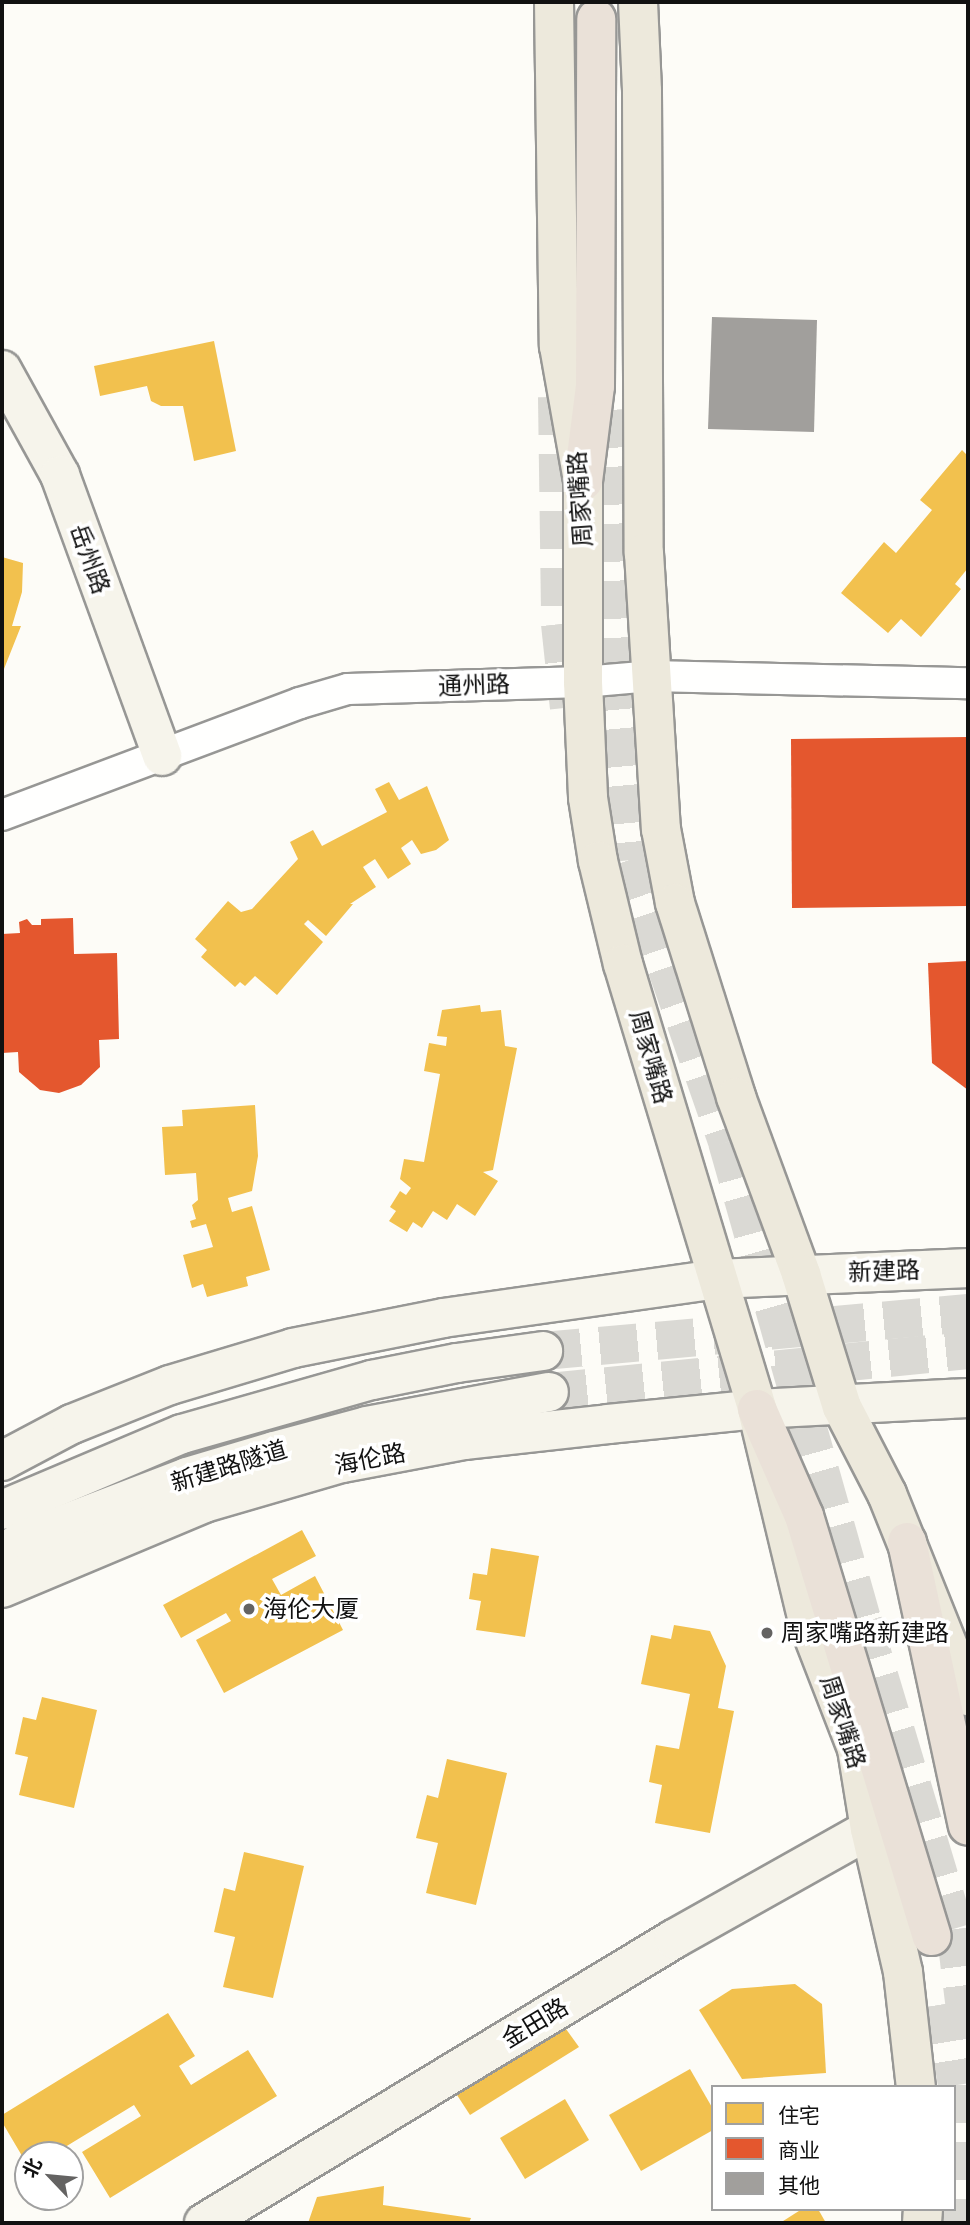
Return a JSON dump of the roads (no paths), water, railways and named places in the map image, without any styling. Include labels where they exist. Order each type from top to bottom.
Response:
[{"type":"highway","points":[[583,481],[595,386],[596,19]]},
{"type":"highway","points":[[757,1409],[804,1516],[932,1936]]},
{"type":"highway","points":[[907,1542],[968,1826]]},
{"type":"main road","name":"周家嘴路","points":[[554,2],[559,346],[583,481],[583,682],[587,798],[598,861],[623,964],[757,1409],[809,1625],[857,1749],[870,1829],[903,1972],[916,2085]]},
{"type":"main road","points":[[638,2],[642,91],[644,553],[661,829],[675,903],[736,1097],[801,1274],[842,1407],[887,1494],[968,1696]]},
{"type":"main road","name":"岳州路","points":[[2,370],[60,475],[162,756]]},
{"type":"main road","name":"新建路","points":[[719,1279],[968,1268]]},
{"type":"main road","points":[[2,1461],[72,1424],[170,1385],[293,1348],[443,1318],[719,1279]]},
{"type":"main road","name":"新建路隧道","points":[[2,1510],[182,1434],[372,1380],[457,1363],[543,1351]]},
{"type":"main road","name":"新建路隧道","points":[[2,1553],[25,1539],[187,1477],[274,1451],[367,1426],[549,1392]]},
{"type":"main road","points":[[842,1407],[968,1398]]},
{"type":"main road","name":"海伦路","points":[[2,1588],[204,1503],[342,1463],[464,1440],[757,1409],[842,1407]]},
{"type":"main road","name":"金田路","points":[[204,2223],[674,1939],[870,1829]]},
{"type":"street","name":"通州路","points":[[2,815],[300,703],[348,689],[583,682],[651,676],[968,683]]},
{"type":"tunnel","points":[[557,397],[560,624],[569,708]]},
{"type":"tunnel","points":[[603,410],[612,672],[629,860],[727,1142],[863,1622],[955,1929],[968,2033]]},
{"type":"tunnel","points":[[543,1351],[968,1313]]},
{"type":"tunnel","points":[[549,1392],[968,1350]]},
{"type":"tunnel","points":[[944,2004],[957,2085],[962,2223]]},
{"type":"place","name":"海伦大厦","points":[[249,1609]]},
{"type":"place","name":"周家嘴路新建路","points":[[767,1633]]}]
